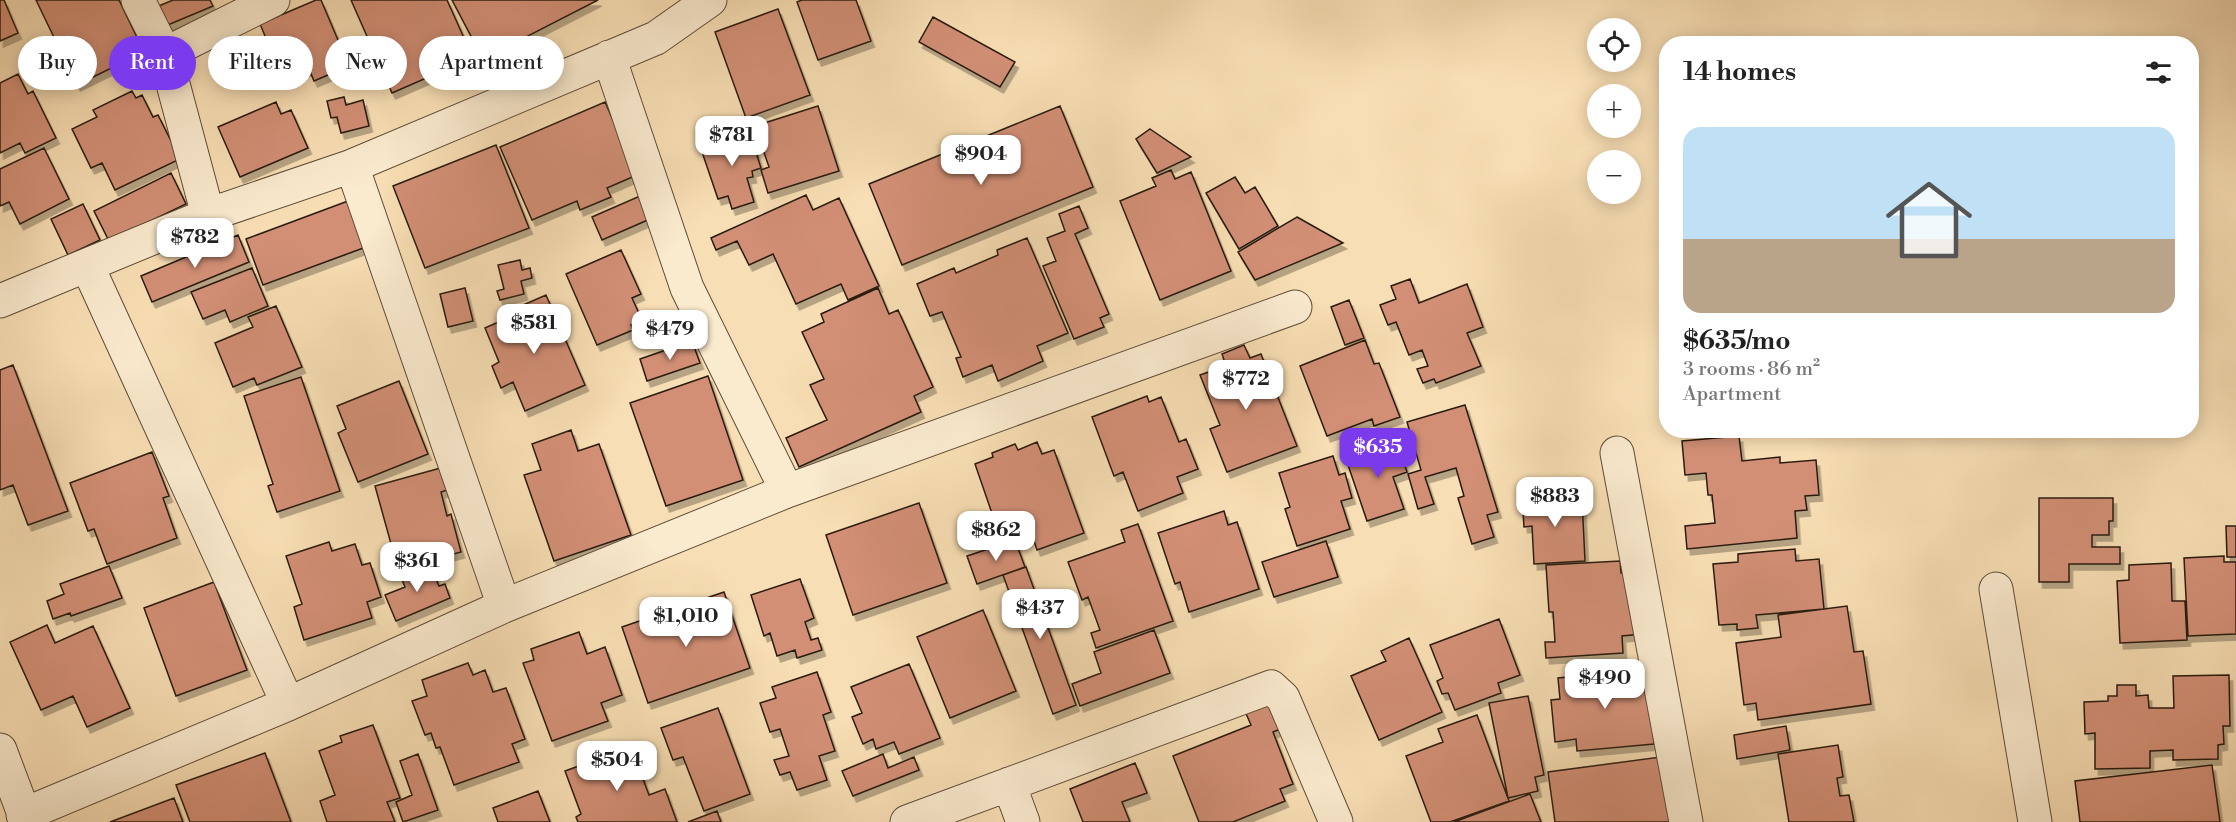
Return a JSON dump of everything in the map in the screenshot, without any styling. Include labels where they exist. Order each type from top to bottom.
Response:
[{"type":"street","points":[[138,0],[156,36]]},
{"type":"street","points":[[196,38],[273,0]]},
{"type":"street","points":[[0,301],[208,215],[352,166],[656,38],[710,0]]},
{"type":"street","points":[[609,57],[687,288],[787,491]]},
{"type":"street","points":[[175,90],[208,215]]},
{"type":"street","points":[[352,166],[504,606]]},
{"type":"street","points":[[87,265],[288,704]]},
{"type":"street","points":[[0,750],[25,818],[288,704],[504,606],[787,491],[1295,307]]},
{"type":"street","points":[[1617,453],[1686,822]]},
{"type":"street","points":[[1996,589],[2035,822]]},
{"type":"street","points":[[907,822],[1271,687],[1283,698],[1336,822]]},
{"type":"street","points":[[1010,784],[1023,822]]},
{"type":"building","points":[[0,0],[4,0],[18,33],[0,41]]},
{"type":"building","points":[[36,0],[119,0],[136,36],[109,36],[109,69],[97,75],[97,36],[53,36]]},
{"type":"building","points":[[173,0],[210,0],[213,6],[163,27],[154,8]]},
{"type":"building","points":[[316,0],[321,0],[336,36],[325,36],[325,76],[314,81],[313,79],[313,36],[265,36],[260,24]]},
{"type":"building","points":[[351,0],[447,0],[463,36],[419,36],[419,81],[407,86],[407,36],[367,36]]},
{"type":"building","points":[[452,0],[598,0],[528,36],[471,36]]},
{"type":"building","points":[[802,0],[856,0],[871,41],[818,60],[797,2]]},
{"type":"building","points":[[778,9],[810,95],[746,118],[715,32]]},
{"type":"building","points":[[933,17],[1015,62],[1000,87],[919,42]]},
{"type":"building","points":[[18,74],[18,90],[26,90],[28,94],[33,91],[56,138],[25,153],[20,143],[0,153],[0,83]]},
{"type":"building","points":[[132,91],[136,98],[142,95],[153,117],[158,115],[180,159],[115,190],[102,163],[91,168],[72,129],[97,117],[93,110]]},
{"type":"building","points":[[344,97],[346,105],[363,100],[369,126],[341,133],[337,117],[331,118],[327,101]]},
{"type":"building","points":[[276,102],[281,114],[291,110],[308,148],[240,177],[218,127]]},
{"type":"building","points":[[605,102],[637,175],[607,188],[611,197],[580,210],[577,201],[532,220],[500,147]]},
{"type":"building","points":[[818,106],[839,171],[768,193],[761,170],[769,167],[755,126]]},
{"type":"building","points":[[1060,106],[1093,187],[902,265],[869,184]]},
{"type":"building","points":[[1150,129],[1191,157],[1157,173],[1136,139]]},
{"type":"building","points":[[749,130],[761,168],[752,171],[753,177],[747,178],[754,202],[732,209],[728,196],[718,199],[700,146]]},
{"type":"building","points":[[496,145],[529,228],[425,268],[393,186]]},
{"type":"building","points":[[44,148],[69,199],[20,224],[9,202],[0,206],[0,169]]},
{"type":"building","points":[[1171,170],[1175,179],[1191,172],[1231,271],[1160,300],[1120,201],[1156,186],[1152,178]]},
{"type":"building","points":[[171,173],[186,204],[109,241],[94,211]]},
{"type":"building","points":[[1235,177],[1245,193],[1255,187],[1278,226],[1239,249],[1206,193]]},
{"type":"building","points":[[806,195],[813,210],[839,198],[879,286],[848,300],[841,284],[796,304],[773,254],[749,265],[737,241],[716,250],[711,238]]},
{"type":"building","points":[[640,196],[650,219],[602,240],[592,217]]},
{"type":"building","points":[[348,201],[366,247],[263,285],[246,239]]},
{"type":"building","points":[[83,204],[100,240],[68,255],[51,219]]},
{"type":"building","points":[[1079,206],[1088,228],[1075,234],[1109,314],[1100,318],[1104,327],[1074,339],[1043,266],[1056,261],[1047,238],[1065,231],[1059,214]]},
{"type":"building","points":[[1297,217],[1343,243],[1255,280],[1238,252]]},
{"type":"building","points":[[238,235],[249,262],[152,302],[141,276]]},
{"type":"building","points":[[1027,238],[1068,333],[1037,346],[1043,361],[998,381],[992,365],[963,377],[956,358],[961,357],[942,312],[930,316],[917,284],[954,268],[956,273],[998,255],[997,250]]},
{"type":"building","points":[[621,250],[641,294],[632,298],[642,320],[631,325],[633,330],[597,345],[566,274]]},
{"type":"building","points":[[520,260],[522,270],[530,268],[532,278],[521,281],[524,294],[500,300],[497,291],[504,289],[498,265]]},
{"type":"building","points":[[252,268],[268,306],[230,322],[225,310],[203,319],[191,292]]},
{"type":"building","points":[[1410,279],[1419,303],[1467,284],[1483,327],[1467,333],[1481,366],[1436,383],[1434,379],[1423,383],[1417,369],[1428,366],[1422,350],[1409,355],[1396,322],[1388,325],[1380,305],[1396,299],[1391,286]]},
{"type":"building","points":[[465,288],[473,321],[448,327],[440,294]]},
{"type":"building","points":[[878,288],[889,314],[898,310],[933,387],[914,396],[921,412],[799,467],[786,438],[827,420],[810,385],[824,379],[802,332],[824,322],[821,314]]},
{"type":"building","points":[[546,295],[585,385],[525,411],[513,382],[501,388],[492,366],[499,362],[485,328],[523,311],[521,306]]},
{"type":"building","points":[[1349,300],[1364,338],[1345,345],[1331,307]]},
{"type":"building","points":[[276,306],[302,367],[257,385],[254,378],[233,387],[215,343],[253,327],[248,317]]},
{"type":"building","points":[[1365,340],[1374,364],[1379,363],[1400,417],[1374,426],[1372,419],[1327,436],[1300,366]]},
{"type":"building","points":[[692,341],[700,363],[647,381],[640,359]]},
{"type":"building","points":[[1244,345],[1250,358],[1261,354],[1297,446],[1227,472],[1210,429],[1220,425],[1200,375],[1226,366],[1222,354]]},
{"type":"building","points":[[13,365],[68,511],[28,525],[13,485],[0,490],[0,370]]},
{"type":"building","points":[[708,376],[743,480],[666,506],[630,403]]},
{"type":"building","points":[[301,377],[340,491],[277,512],[268,486],[273,484],[244,396]]},
{"type":"building","points":[[399,381],[428,454],[358,482],[338,433],[346,429],[337,406]]},
{"type":"building","points":[[1147,396],[1149,402],[1161,397],[1179,442],[1186,439],[1198,469],[1177,477],[1183,493],[1138,511],[1123,472],[1114,476],[1092,417]]},
{"type":"building","points":[[1465,405],[1498,512],[1487,515],[1494,537],[1472,544],[1458,498],[1464,496],[1456,468],[1425,477],[1434,504],[1418,509],[1408,474],[1421,470],[1407,422]]},
{"type":"building","points":[[571,430],[578,451],[599,444],[631,535],[554,561],[524,475],[541,470],[532,444]]},
{"type":"building","points":[[1739,438],[1742,461],[1780,457],[1780,463],[1816,460],[1819,495],[1805,496],[1807,510],[1795,511],[1797,538],[1687,549],[1685,526],[1715,523],[1712,495],[1708,495],[1706,473],[1685,475],[1682,441]]},
{"type":"building","points":[[1396,440],[1407,472],[1393,477],[1404,509],[1367,521],[1345,456]]},
{"type":"building","points":[[1037,442],[1042,454],[1054,450],[1084,533],[1037,550],[1032,535],[1023,538],[1015,518],[996,525],[975,464],[993,457],[992,453],[1015,444],[1018,450]]},
{"type":"building","points":[[152,452],[169,496],[163,498],[177,538],[107,564],[94,529],[88,531],[70,483]]},
{"type":"building","points":[[1333,456],[1339,475],[1345,473],[1352,498],[1341,501],[1350,529],[1297,546],[1285,509],[1290,507],[1279,473]]},
{"type":"building","points":[[448,466],[454,488],[441,492],[447,516],[451,514],[461,552],[398,569],[375,486]]},
{"type":"building","points":[[1559,495],[1559,500],[1582,499],[1585,561],[1534,564],[1532,526],[1524,527],[1522,496]]},
{"type":"building","points":[[2039,498],[2113,498],[2113,521],[2109,521],[2109,535],[2092,535],[2092,547],[2120,547],[2120,564],[2069,564],[2069,582],[2039,582]]},
{"type":"building","points":[[919,503],[947,583],[853,615],[826,535]]},
{"type":"building","points":[[1224,511],[1228,525],[1237,522],[1259,589],[1189,612],[1180,582],[1175,584],[1158,533]]},
{"type":"building","points":[[1138,524],[1173,621],[1096,648],[1091,633],[1100,630],[1088,597],[1082,600],[1068,562],[1125,542],[1121,530]]},
{"type":"building","points":[[2226,526],[2236,526],[2236,557],[2227,557]]},
{"type":"building","points":[[1015,540],[1025,567],[977,584],[967,556]]},
{"type":"building","points":[[1326,541],[1338,577],[1274,597],[1262,562]]},
{"type":"building","points":[[329,542],[332,551],[355,544],[362,565],[370,563],[381,597],[367,602],[372,618],[304,640],[294,607],[302,604],[286,556]]},
{"type":"building","points":[[1795,549],[1796,561],[1819,559],[1824,609],[1756,615],[1758,628],[1737,630],[1737,624],[1719,625],[1713,564],[1738,562],[1738,554]]},
{"type":"building","points":[[2224,556],[2224,562],[2236,562],[2236,634],[2188,636],[2184,558]]},
{"type":"building","points":[[1620,561],[1621,573],[1638,572],[1642,634],[1622,636],[1623,653],[1546,658],[1545,642],[1555,642],[1553,612],[1549,612],[1546,565]]},
{"type":"building","points":[[429,563],[439,586],[445,584],[450,598],[396,621],[385,595],[405,587],[400,575]]},
{"type":"building","points":[[2171,563],[2172,601],[2185,601],[2187,640],[2120,643],[2117,581],[2129,580],[2129,565]]},
{"type":"building","points":[[109,566],[122,598],[71,616],[70,613],[53,619],[47,601],[64,594],[60,584]]},
{"type":"building","points":[[1026,567],[1076,705],[1053,714],[1003,575]]},
{"type":"building","points":[[800,579],[814,618],[805,622],[811,640],[818,638],[822,650],[797,658],[795,650],[777,656],[770,633],[764,636],[751,595]]},
{"type":"building","points":[[214,582],[247,670],[176,696],[144,608]]},
{"type":"building","points":[[724,592],[750,668],[648,703],[622,627]]},
{"type":"building","points":[[1847,606],[1854,652],[1863,651],[1871,704],[1758,720],[1756,703],[1744,705],[1736,643],[1781,637],[1778,615]]},
{"type":"building","points":[[983,610],[1016,691],[950,718],[917,637]]},
{"type":"building","points":[[1499,619],[1520,675],[1498,683],[1501,693],[1455,710],[1448,693],[1442,694],[1437,681],[1443,678],[1430,645]]},
{"type":"building","points":[[47,625],[55,643],[93,626],[130,708],[87,727],[73,696],[41,710],[10,642]]},
{"type":"building","points":[[1154,630],[1170,673],[1080,706],[1072,684],[1101,673],[1094,652]]},
{"type":"building","points":[[579,632],[587,654],[605,647],[622,695],[601,703],[608,721],[552,741],[523,663],[534,660],[531,649]]},
{"type":"building","points":[[1409,638],[1442,712],[1379,740],[1351,676],[1386,661],[1381,651]]},
{"type":"building","points":[[468,663],[473,675],[485,670],[493,692],[506,688],[525,739],[512,744],[519,762],[454,785],[440,747],[436,748],[431,733],[425,735],[412,701],[427,696],[422,680]]},
{"type":"building","points":[[909,664],[940,738],[899,754],[894,742],[876,749],[873,739],[863,744],[852,717],[862,713],[851,687]]},
{"type":"building","points":[[1638,670],[1639,679],[1657,677],[1654,744],[1577,751],[1576,739],[1555,742],[1551,700],[1560,699],[1558,678]]},
{"type":"building","points":[[817,672],[831,712],[823,715],[835,751],[819,756],[827,780],[797,790],[790,772],[780,775],[774,760],[789,756],[780,729],[770,732],[760,703],[776,698],[772,687]]},
{"type":"building","points":[[2229,675],[2230,726],[2223,726],[2224,744],[2218,745],[2218,759],[2173,760],[2173,750],[2150,751],[2150,768],[2095,769],[2095,733],[2085,734],[2084,702],[2108,701],[2108,696],[2117,696],[2117,685],[2136,685],[2136,696],[2148,695],[2149,708],[2174,708],[2173,676]]},
{"type":"building","points":[[1528,696],[1544,775],[1535,777],[1538,791],[1508,798],[1489,703]]},
{"type":"building","points":[[1271,697],[1283,728],[1273,732],[1293,784],[1280,789],[1285,801],[1233,822],[1199,822],[1173,756],[1251,725],[1244,709]]},
{"type":"building","points":[[718,708],[750,794],[704,811],[683,757],[673,760],[661,728]]},
{"type":"building","points":[[1477,715],[1509,801],[1450,822],[1431,822],[1406,756],[1443,742],[1438,729]]},
{"type":"building","points":[[373,725],[400,798],[387,802],[395,822],[327,822],[320,801],[335,795],[319,751],[342,742],[340,736]]},
{"type":"building","points":[[1786,726],[1790,750],[1737,759],[1734,735]]},
{"type":"building","points":[[1838,745],[1843,777],[1837,778],[1840,796],[1849,795],[1854,822],[1789,822],[1778,754]]},
{"type":"building","points":[[631,747],[649,795],[665,789],[677,822],[578,822],[576,817],[581,814],[565,771]]},
{"type":"building","points":[[265,753],[291,822],[190,822],[176,785]]},
{"type":"building","points":[[418,754],[438,810],[403,822],[396,802],[412,795],[400,761]]},
{"type":"building","points":[[883,754],[888,768],[914,757],[919,770],[853,796],[842,771]]},
{"type":"building","points":[[1668,756],[1677,822],[1555,822],[1548,772]]},
{"type":"building","points":[[1135,763],[1147,793],[1122,802],[1130,822],[1083,822],[1070,789]]},
{"type":"building","points":[[2212,765],[2220,822],[2080,822],[2075,781]]},
{"type":"building","points":[[538,791],[550,822],[498,822],[493,808]]},
{"type":"building","points":[[1530,794],[1541,822],[1454,822]]},
{"type":"building","points":[[174,798],[183,822],[110,822]]},
{"type":"building","points":[[717,811],[721,822],[688,822]]}]
